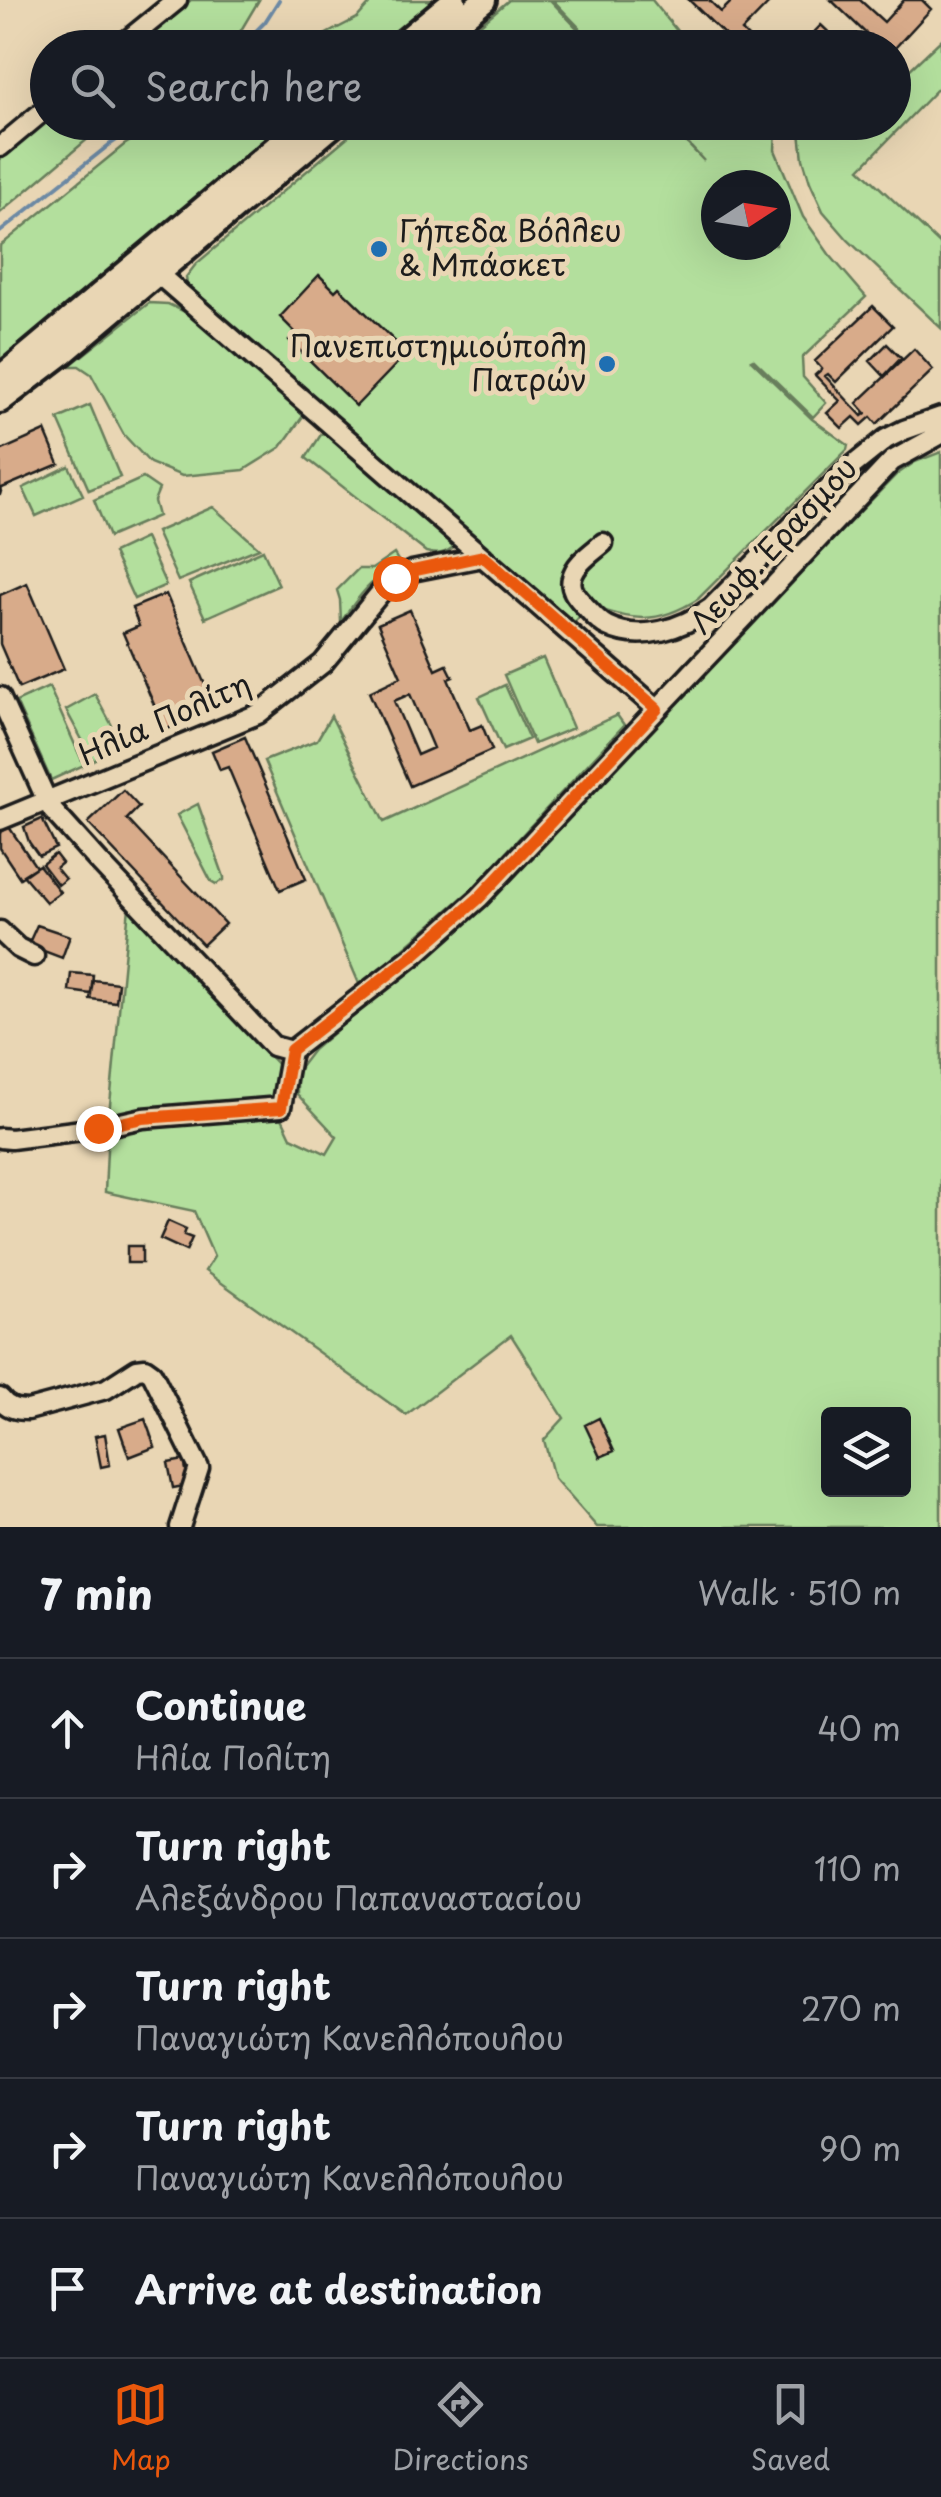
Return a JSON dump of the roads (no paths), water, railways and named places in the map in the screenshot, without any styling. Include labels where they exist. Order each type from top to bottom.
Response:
[{"type":"main road","points":[[418,30],[454,0]]},
{"type":"main road","points":[[448,30],[484,0]]},
{"type":"main road","points":[[0,401],[63,353],[287,140]]},
{"type":"main road","points":[[0,378],[313,140]]},
{"type":"street","points":[[140,30],[178,0]]},
{"type":"street","points":[[0,147],[30,122]]},
{"type":"street","points":[[150,267],[657,709]]},
{"type":"street","points":[[603,542],[580,563],[571,578],[573,592],[604,626],[647,633],[682,625],[711,608],[836,480],[874,448],[904,430],[941,417]]},
{"type":"street","name":"Λεωφ. Έρασμου","points":[[291,1050],[416,953],[479,898],[892,461],[941,434]]},
{"type":"street","name":"Ηλία Πολίτη","points":[[0,820],[258,714],[323,663],[395,578],[483,556]]},
{"type":"street","points":[[0,697],[46,801],[273,1046],[291,1050],[281,1108],[143,1118],[81,1130],[0,1138]]},
{"type":"street","points":[[0,932],[34,956]]},
{"type":"street","points":[[0,1398],[16,1410],[28,1410],[106,1388],[145,1368],[152,1374],[199,1468],[180,1527]]},
{"type":"waterway","points":[[257,30],[279,0]]},
{"type":"waterway","points":[[0,232],[116,140]]},
{"type":"place","name":"Γήπεδα Βόλλευ & Μπάσκετ","points":[[379,249]]},
{"type":"place","name":"Πανεπιστημιούπολη Πατρών","points":[[607,364]]}]
